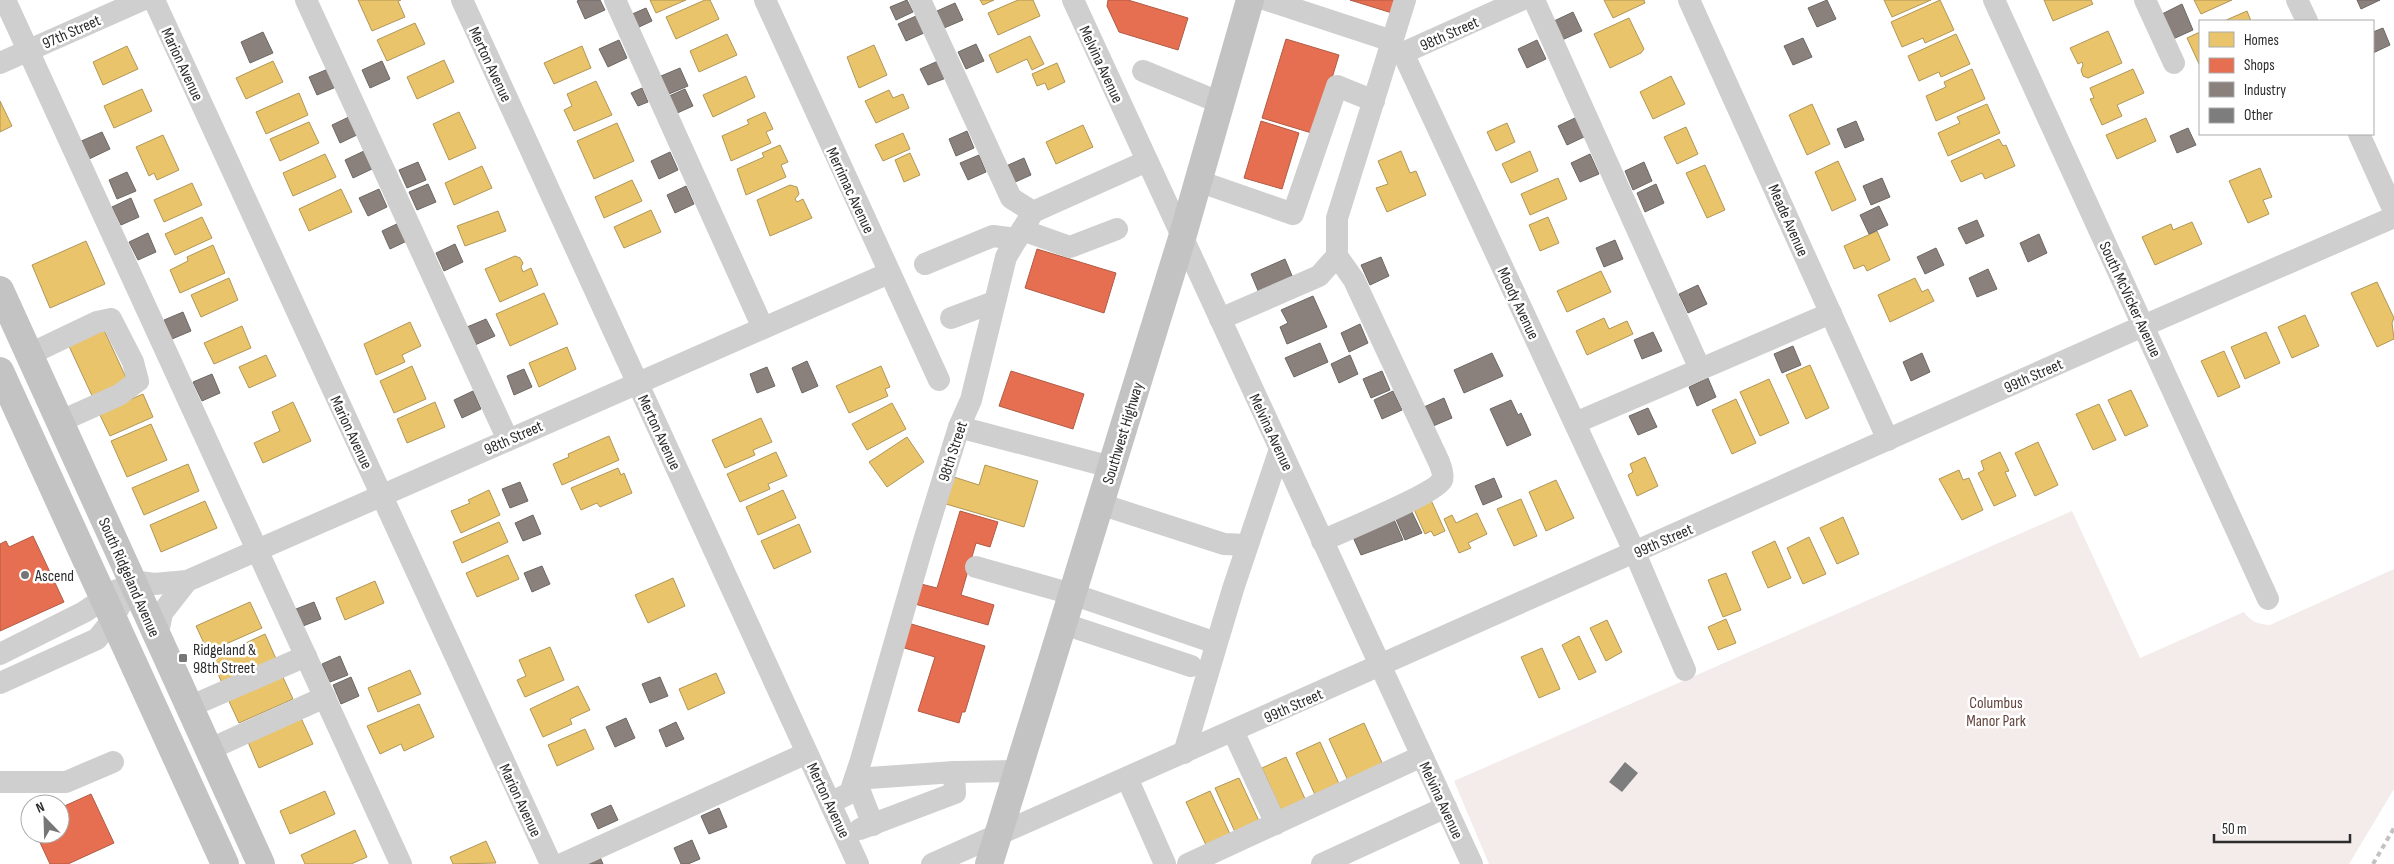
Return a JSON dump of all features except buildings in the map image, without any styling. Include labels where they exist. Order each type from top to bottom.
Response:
[{"type":"main road","name":"Southwest Highway","points":[[989,864],[1182,238],[1250,0]]},
{"type":"main road","name":"South Ridgeland Avenue","points":[[0,290],[61,421],[260,864]]},
{"type":"main road","name":"South Ridgeland Avenue","points":[[0,371],[107,617],[137,671],[225,864]]},
{"type":"main road","points":[[107,617],[146,646],[189,707]]},
{"type":"street","points":[[5,0],[401,864]]},
{"type":"street","name":"97th Street","points":[[0,63],[142,0]]},
{"type":"street","name":"Marion Avenue","points":[[154,0],[551,864]]},
{"type":"street","points":[[306,0],[508,440]]},
{"type":"street","name":"Merton Avenue","points":[[462,0],[858,864]]},
{"type":"street","points":[[615,0],[763,328]]},
{"type":"street","name":"Merrimac Avenue","points":[[765,0],[939,380]]},
{"type":"street","points":[[920,0],[1024,227],[1070,247],[1117,230]]},
{"type":"street","points":[[1077,9],[1094,0]]},
{"type":"street","points":[[1267,0],[1398,47]]},
{"type":"street","points":[[1322,541],[1425,493],[1441,482],[1443,477],[1439,462],[1354,280],[1337,256],[1337,218],[1374,101],[1398,47],[1404,0]]},
{"type":"street","name":"98th Street","points":[[1398,47],[1521,0]]},
{"type":"street","points":[[1534,0],[1700,369]]},
{"type":"street","name":"Meade Avenue","points":[[1690,0],[1888,440]]},
{"type":"street","name":"South McVicker Avenue","points":[[1994,0],[2268,599]]},
{"type":"street","points":[[2145,0],[2174,63]]},
{"type":"street","points":[[2297,0],[2307,20]]},
{"type":"street","name":"Melvina Avenue","points":[[1077,9],[1472,864]]},
{"type":"street","name":"Moody Avenue","points":[[1398,47],[1635,553],[1685,670]]},
{"type":"street","points":[[1143,71],[1221,103]]},
{"type":"street","points":[[1198,181],[1293,214],[1337,86],[1374,101]]},
{"type":"street","points":[[2359,135],[2394,211]]},
{"type":"street","points":[[925,264],[993,236],[1024,227],[1147,161]]},
{"type":"street","name":"99th Street","points":[[932,864],[2143,326],[2394,217]]},
{"type":"street","name":"98th Street","points":[[830,803],[850,794],[959,427],[971,400],[1006,257],[1024,227]]},
{"type":"street","points":[[1220,319],[1319,276],[1337,256]]},
{"type":"street","name":"98th Street","points":[[133,581],[154,584],[187,581],[889,273]]},
{"type":"street","points":[[951,318],[994,302]]},
{"type":"street","points":[[1575,423],[1831,313]]},
{"type":"street","points":[[30,354],[97,322],[111,319],[133,362],[138,382],[119,396],[61,421]]},
{"type":"street","points":[[959,427],[1112,467]]},
{"type":"street","points":[[1184,753],[1216,643],[1280,449]]},
{"type":"street","points":[[1100,504],[1224,544],[1247,545]]},
{"type":"street","points":[[976,567],[1072,594],[1216,643]]},
{"type":"street","points":[[0,683],[107,617],[133,581]]},
{"type":"street","points":[[157,638],[162,613],[187,581]]},
{"type":"street","points":[[0,654],[84,612],[107,617]]},
{"type":"street","points":[[1064,624],[1191,666]]},
{"type":"street","points":[[189,707],[306,656]]},
{"type":"street","points":[[208,750],[325,697]]},
{"type":"street","points":[[1233,731],[1276,824]]},
{"type":"street","points":[[562,864],[808,753]]},
{"type":"street","points":[[1188,864],[1422,756]]},
{"type":"street","points":[[0,782],[66,782],[113,762]]},
{"type":"street","points":[[873,825],[855,779],[954,772],[1018,771]]},
{"type":"street","points":[[845,835],[955,793],[954,772]]},
{"type":"street","points":[[1127,778],[1165,864]]},
{"type":"street","points":[[1322,864],[1446,807]]},
{"type":"green space","name":"Columbus Manor Park","points":[[2072,511],[2140,658],[2244,612],[2255,622],[2270,625],[2394,569],[2394,789],[2349,864],[1489,864],[1454,781]]},
{"type":"railway","points":[[2373,864],[2394,828]]},
{"type":"place","name":"Ascend","points":[[25,575]]},
{"type":"place","name":"Ridgeland & 98th Street","points":[[183,658]]}]
